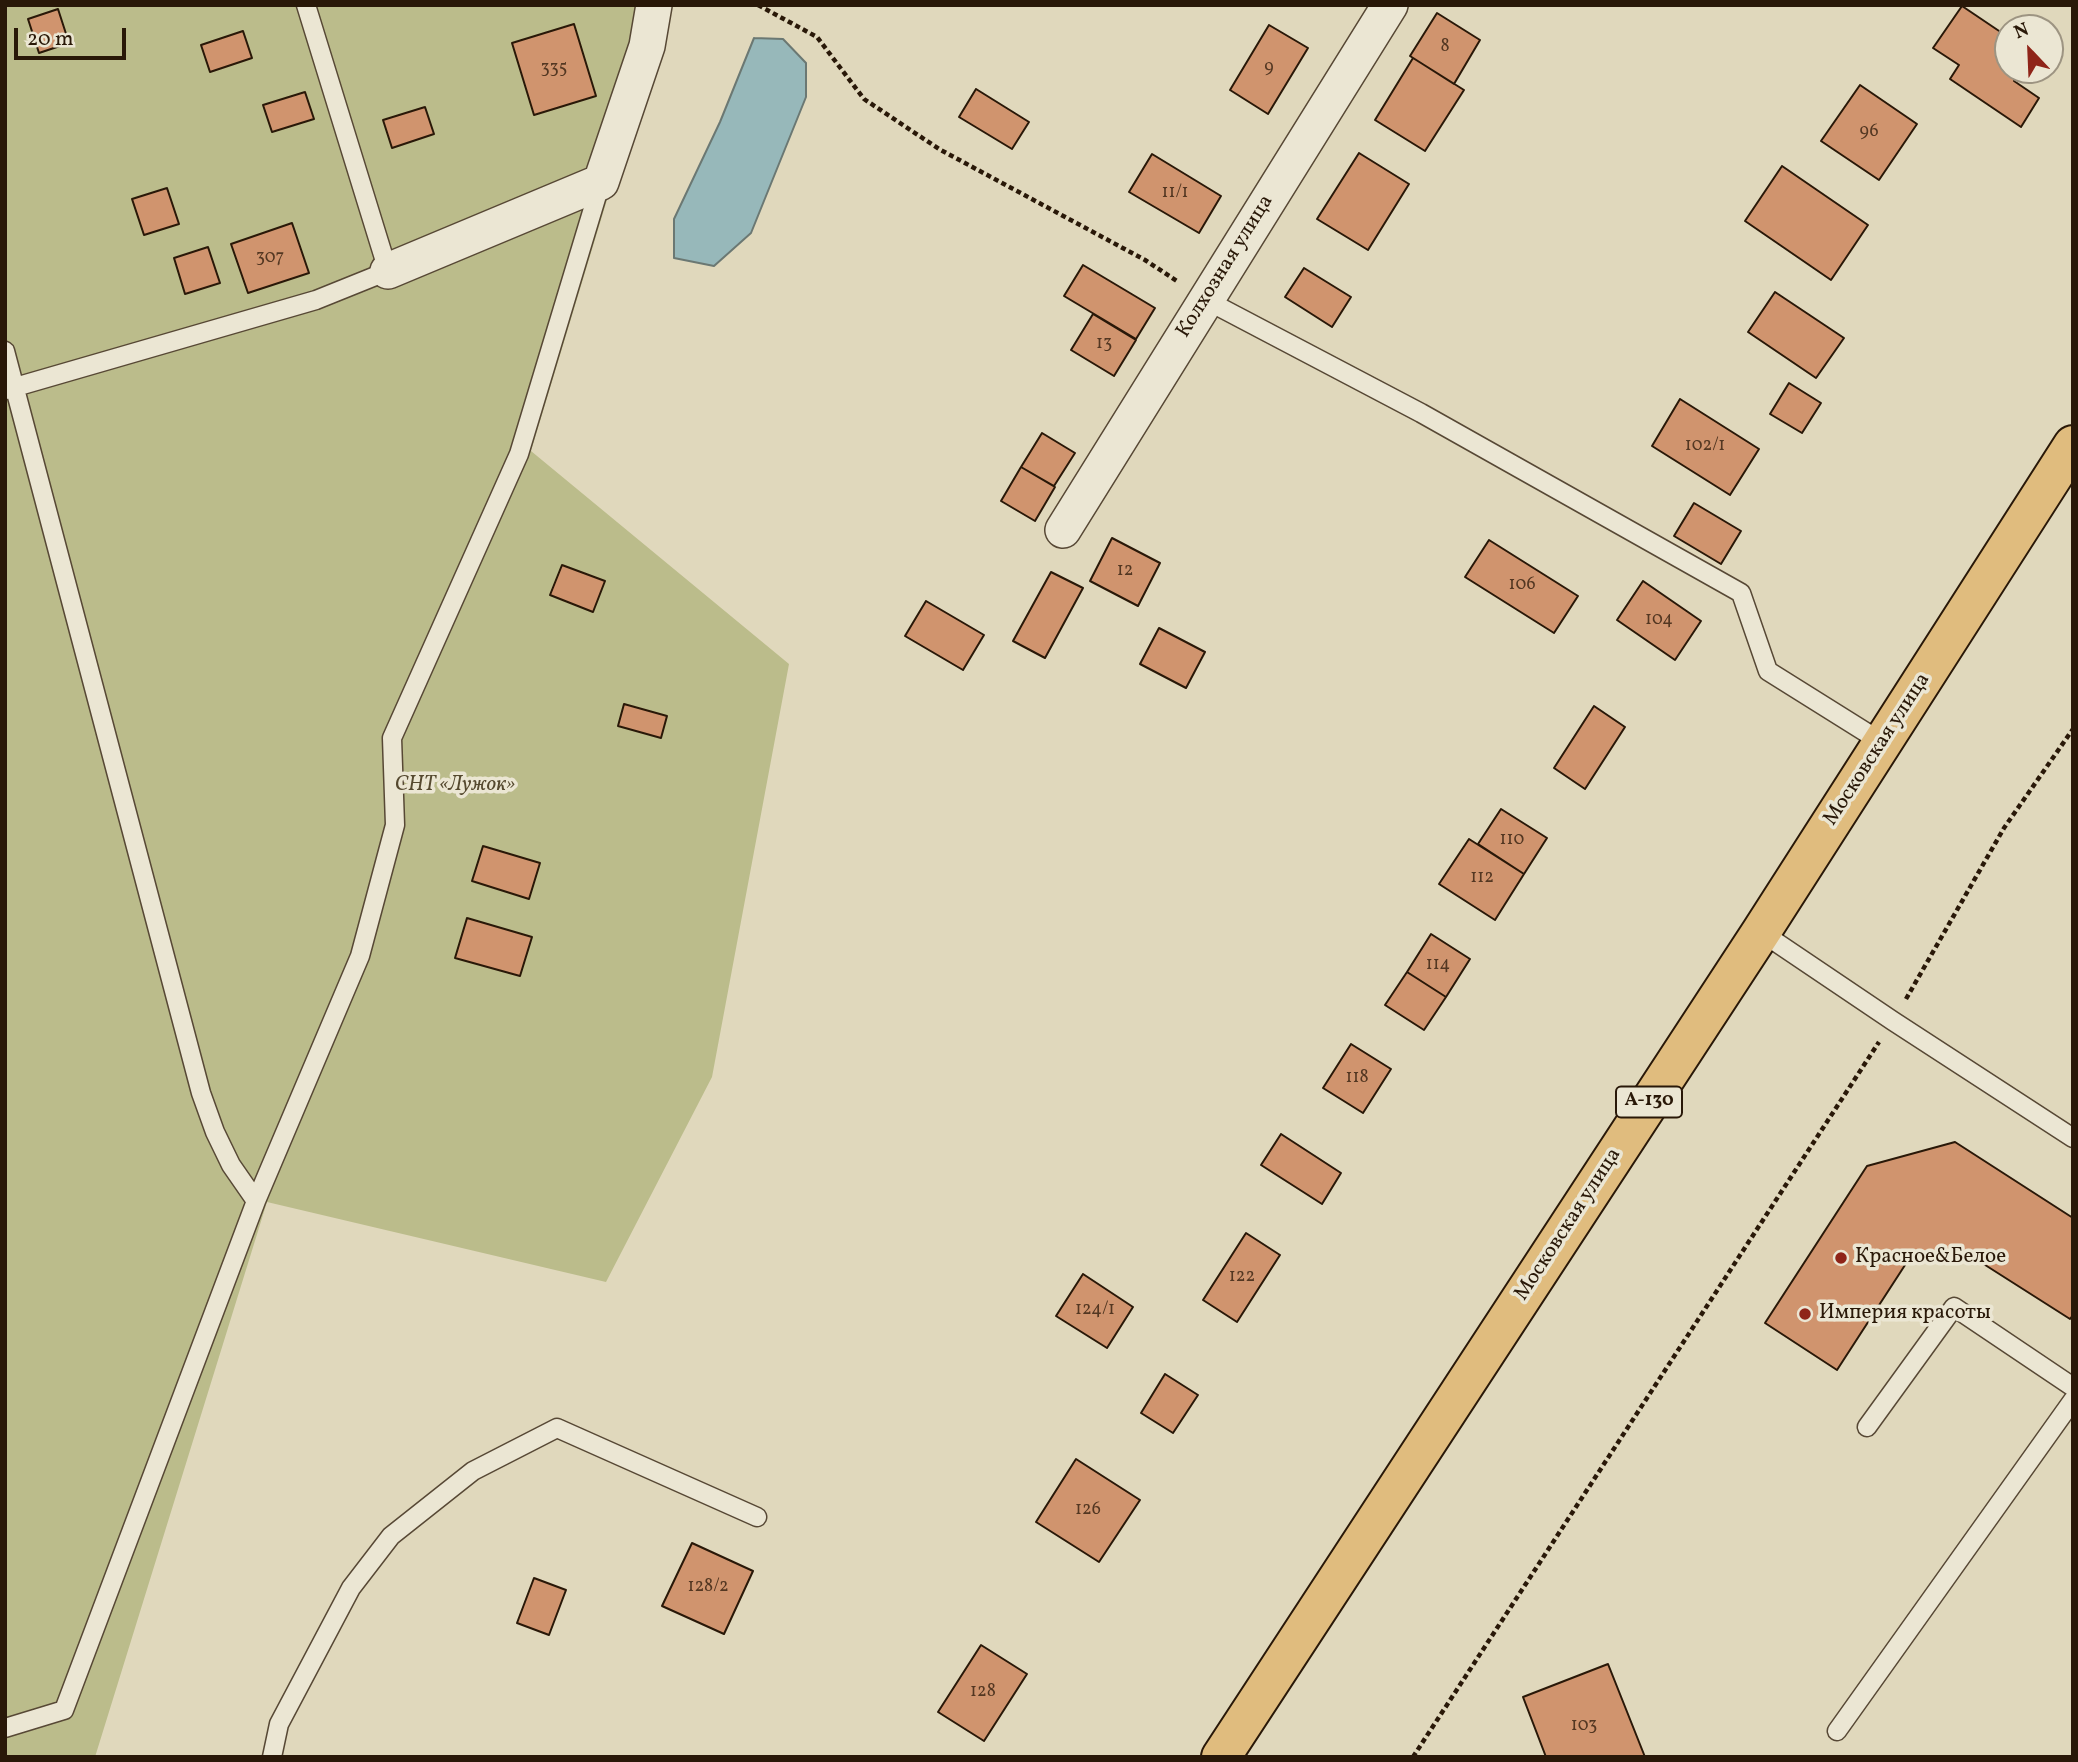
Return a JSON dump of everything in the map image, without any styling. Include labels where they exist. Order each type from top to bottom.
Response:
[{"type":"highway","name":"Московская улица","points":[[1221,1757],[1883,743],[2072,446]]},
{"type":"street","points":[[388,271],[601,182],[647,46],[654,5]]},
{"type":"street","name":"Колхозная улица","points":[[1063,530],[1390,5]]},
{"type":"lane","points":[[11,388],[316,300],[388,271],[306,5]]},
{"type":"lane","points":[[5,1728],[64,1710],[256,1201],[360,956],[395,825],[393,738],[519,454],[601,182]]},
{"type":"lane","points":[[1206,300],[1421,413],[1741,593],[1768,671],[1883,743]]},
{"type":"lane","points":[[5,351],[11,388],[201,1093],[215,1132],[232,1165],[256,1201]]},
{"type":"lane","points":[[1760,932],[2073,1138]]},
{"type":"lane","points":[[1867,1427],[1954,1307],[2073,1387]]},
{"type":"lane","points":[[1838,1731],[2073,1401]]},
{"type":"lane","points":[[272,1757],[279,1724],[351,1588],[391,1536],[473,1471],[557,1428],[757,1517]]},
{"type":"path","points":[[758,5],[817,37],[864,99],[875,107],[939,149],[1145,260],[1206,300]]},
{"type":"path","points":[[1413,1757],[1892,1021],[2004,828],[2073,729]]},
{"type":"green space","name":"СНТ «Лужок»","points":[[5,5],[666,5],[531,451],[789,664],[712,1077],[606,1282],[267,1202],[95,1757],[5,1757]]},
{"type":"water","points":[[754,38],[783,39],[806,63],[806,97],[751,233],[714,266],[674,258],[674,219],[720,122]]},
{"type":"building","points":[[1962,6],[1994,28],[1994,84],[2018,84],[2039,98],[2021,127],[1950,79],[1959,65],[1933,48]]},
{"type":"building","points":[[58,9],[69,43],[39,53],[28,19]]},
{"type":"building","points":[[1437,13],[1480,40],[1454,84],[1410,56]]},
{"type":"building","points":[[574,24],[596,96],[534,115],[512,43]]},
{"type":"building","points":[[1269,25],[1308,48],[1268,114],[1230,90]]},
{"type":"building","points":[[243,31],[252,58],[210,72],[201,45]]},
{"type":"building","points":[[1413,58],[1464,90],[1425,151],[1375,120]]},
{"type":"building","points":[[1860,85],[1917,124],[1879,180],[1821,141]]},
{"type":"building","points":[[976,89],[1029,122],[1012,149],[959,117]]},
{"type":"building","points":[[305,92],[314,119],[272,132],[263,105]]},
{"type":"building","points":[[425,107],[434,134],[392,148],[383,120]]},
{"type":"building","points":[[1359,153],[1409,184],[1368,250],[1317,219]]},
{"type":"building","points":[[1152,154],[1221,196],[1199,233],[1129,192]]},
{"type":"building","points":[[1782,166],[1868,225],[1831,280],[1745,221]]},
{"type":"building","points":[[167,188],[179,224],[144,235],[132,199]]},
{"type":"building","points":[[292,223],[309,273],[248,293],[231,244]]},
{"type":"building","points":[[208,247],[220,283],[185,294],[174,258]]},
{"type":"building","points":[[1083,265],[1155,308],[1136,339],[1064,296]]},
{"type":"building","points":[[1304,268],[1351,297],[1332,327],[1285,297]]},
{"type":"building","points":[[1775,292],[1844,338],[1816,378],[1748,332]]},
{"type":"building","points":[[1093,314],[1136,340],[1114,376],[1071,350]]},
{"type":"building","points":[[1789,383],[1821,403],[1802,433],[1770,414]]},
{"type":"building","points":[[1680,399],[1759,449],[1730,495],[1652,446]]},
{"type":"building","points":[[1042,433],[1075,453],[1054,486],[1021,467]]},
{"type":"building","points":[[1021,467],[1055,487],[1035,521],[1001,501]]},
{"type":"building","points":[[1694,503],[1741,531],[1721,564],[1674,536]]},
{"type":"building","points":[[1112,538],[1160,563],[1138,606],[1090,581]]},
{"type":"building","points":[[1489,540],[1578,596],[1554,633],[1465,577]]},
{"type":"building","points":[[562,565],[605,581],[593,612],[550,595]]},
{"type":"building","points":[[1051,572],[1083,588],[1045,658],[1013,641]]},
{"type":"building","points":[[1643,581],[1701,621],[1675,660],[1617,620]]},
{"type":"building","points":[[926,601],[984,635],[963,670],[905,636]]},
{"type":"building","points":[[1159,628],[1205,652],[1186,688],[1140,664]]},
{"type":"building","points":[[624,704],[667,716],[661,738],[618,726]]},
{"type":"building","points":[[1594,706],[1625,727],[1585,789],[1554,768]]},
{"type":"building","points":[[1501,809],[1547,838],[1524,874],[1478,844]]},
{"type":"building","points":[[1469,839],[1524,874],[1495,920],[1439,884]]},
{"type":"building","points":[[483,846],[540,863],[529,899],[472,881]]},
{"type":"building","points":[[467,918],[532,937],[520,976],[455,958]]},
{"type":"building","points":[[1431,934],[1470,959],[1446,997],[1407,972]]},
{"type":"building","points":[[1407,972],[1446,997],[1424,1030],[1385,1005]]},
{"type":"building","points":[[1351,1044],[1391,1069],[1363,1113],[1323,1088]]},
{"type":"building","points":[[1281,1134],[1341,1173],[1322,1204],[1261,1165]]},
{"type":"building","points":[[1955,1142],[2073,1218],[2073,1315],[2070,1319],[1960,1249],[1907,1262],[1837,1370],[1765,1323],[1867,1166]]},
{"type":"building","points":[[1246,1233],[1280,1255],[1237,1322],[1203,1300]]},
{"type":"building","points":[[1083,1274],[1133,1307],[1107,1348],[1056,1316]]},
{"type":"building","points":[[1165,1374],[1198,1395],[1173,1433],[1141,1413]]},
{"type":"building","points":[[1076,1459],[1140,1500],[1099,1562],[1036,1522]]},
{"type":"building","points":[[692,1543],[753,1571],[724,1634],[662,1606]]},
{"type":"building","points":[[534,1578],[566,1590],[549,1635],[517,1623]]},
{"type":"building","points":[[981,1645],[1027,1674],[984,1741],[938,1712]]},
{"type":"building","points":[[1608,1664],[1645,1757],[1546,1757],[1523,1697]]},
{"type":"place","name":"Красное&Белое","points":[[1841,1258]]},
{"type":"place","name":"Империя красоты","points":[[1805,1314]]}]
